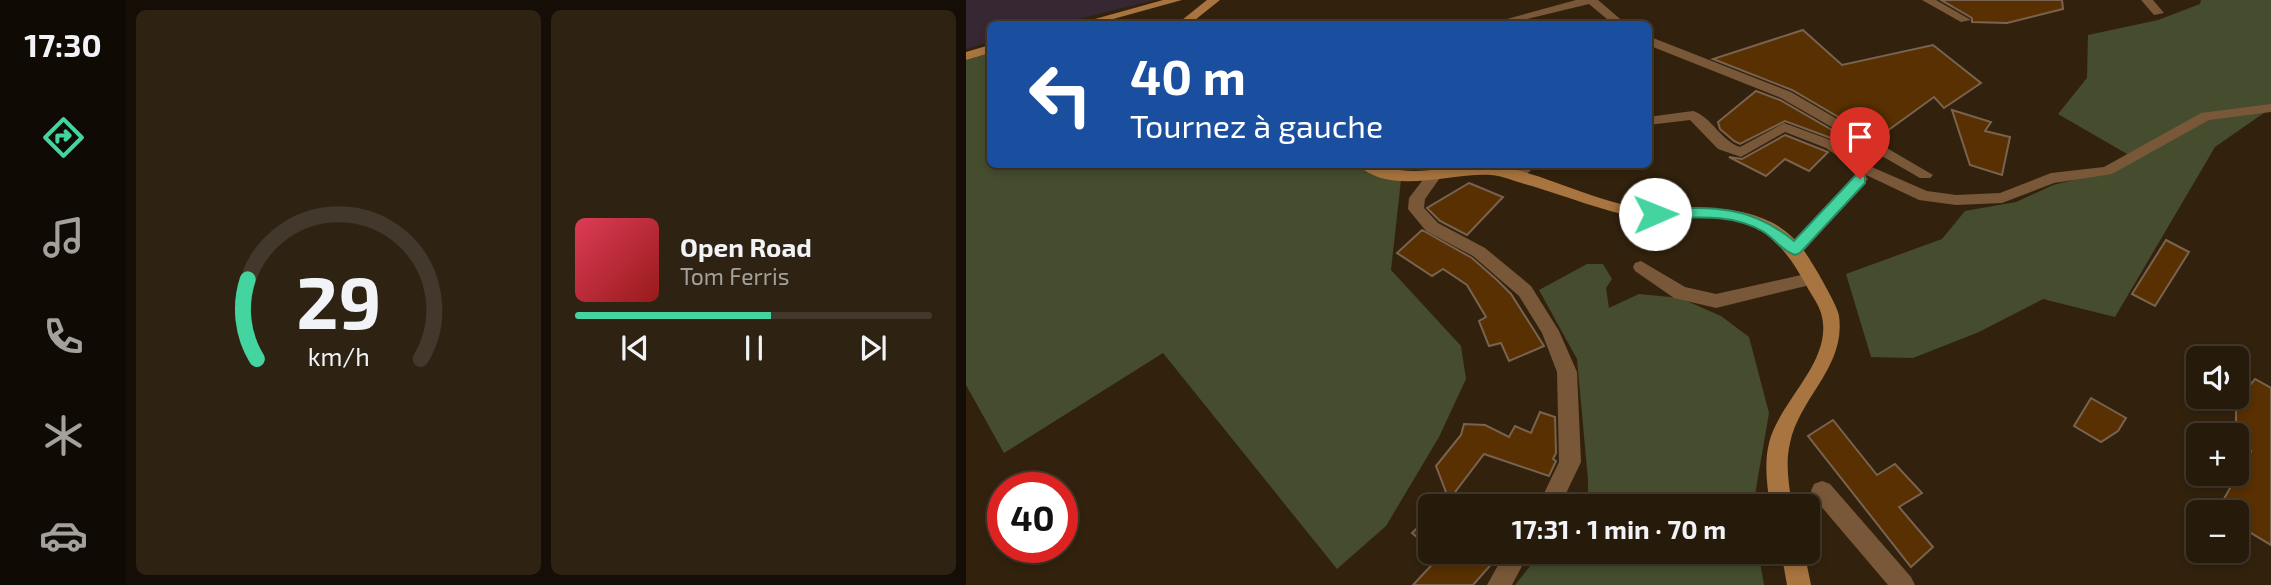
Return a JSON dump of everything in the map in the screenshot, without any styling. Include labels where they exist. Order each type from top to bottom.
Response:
[{"type":"street","points":[[1102,21],[1176,0]]},
{"type":"street","points":[[1187,21],[1214,0]]},
{"type":"street","points":[[1507,21],[1590,0],[1616,21]]},
{"type":"street","points":[[1927,0],[1964,20]]},
{"type":"street","points":[[2147,0],[2158,13]]},
{"type":"street","points":[[1652,42],[1786,95],[1925,175]]},
{"type":"street","points":[[966,56],[987,50]]},
{"type":"street","points":[[1652,120],[1693,115],[1723,146],[1741,152],[1784,127],[1831,145],[1869,171],[1924,196],[1956,200],[2002,198],[2051,178],[2107,171],[2206,117],[2271,108]]},
{"type":"street","points":[[1373,168],[1392,176],[1434,175],[1471,169],[1493,170],[1640,213],[1670,215],[1714,212],[1743,218],[1769,228],[1795,250],[1830,313],[1831,340],[1821,367],[1790,416],[1780,441],[1776,470],[1779,494]]},
{"type":"street","points":[[1516,176],[1526,168]]},
{"type":"street","points":[[1434,175],[1417,198],[1416,209],[1432,227],[1479,252],[1525,291],[1550,331],[1567,372],[1570,462],[1556,494]]},
{"type":"street","points":[[1795,250],[1860,179]]},
{"type":"street","points":[[1642,267],[1680,293],[1716,301],[1810,279]]},
{"type":"street","points":[[1822,491],[1903,585]]},
{"type":"street","points":[[1499,585],[1512,564]]},
{"type":"street","points":[[1795,564],[1799,585]]},
{"type":"shaded area","points":[[966,0],[1154,0],[1071,21],[987,21],[987,43],[966,49]]},
{"type":"green space","points":[[2201,0],[2271,0],[2271,108],[2215,147],[2115,317],[2043,299],[1979,332],[1913,358],[1871,357],[1846,274],[1942,239],[1965,211],[2016,202],[2053,185],[2114,170],[2134,158],[2058,114],[2087,78],[2088,35],[2158,20],[2200,4]]},
{"type":"green space","points":[[987,54],[987,168],[1392,168],[1401,180],[1391,270],[1461,346],[1466,379],[1439,437],[1386,526],[1337,569],[1163,353],[1004,453],[966,385],[966,60]]},
{"type":"green space","points":[[1587,264],[1603,264],[1612,279],[1606,288],[1609,308],[1639,294],[1680,298],[1721,316],[1749,337],[1769,413],[1755,494],[1588,494],[1577,359],[1539,290]]},
{"type":"green space","points":[[1532,564],[1760,564],[1764,585],[1515,585]]},
{"type":"building","points":[[1941,0],[2062,0],[2063,9],[2007,23],[1972,22],[1972,18]]},
{"type":"building","points":[[1803,30],[1842,65],[1933,45],[1981,83],[1944,108],[1934,97],[1876,139],[1792,90],[1713,59]]},
{"type":"building","points":[[1756,91],[1780,100],[1844,137],[1839,141],[1785,121],[1740,144],[1734,141],[1720,129],[1718,122]]},
{"type":"building","points":[[1952,110],[1991,122],[1985,131],[2010,137],[2002,175],[1970,165]]},
{"type":"building","points":[[1785,135],[1828,152],[1809,171],[1785,159],[1766,176],[1729,157],[1742,159]]},
{"type":"building","points":[[1469,183],[1503,197],[1467,235],[1440,221],[1427,208]]},
{"type":"building","points":[[1422,230],[1472,258],[1497,280],[1511,294],[1544,346],[1509,361],[1501,343],[1489,346],[1479,321],[1486,317],[1467,285],[1443,269],[1432,276],[1397,253]]},
{"type":"building","points":[[2166,240],[2189,252],[2155,306],[2132,294]]},
{"type":"building","points":[[2255,379],[2271,388],[2271,545],[2249,532],[2249,500],[2223,500],[2231,486],[2249,486],[2249,423],[2236,423],[2236,409],[2249,409],[2249,383]]},
{"type":"building","points":[[2091,398],[2126,418],[2118,431],[2101,442],[2074,426]]},
{"type":"building","points":[[1540,412],[1555,417],[1556,453],[1553,459],[1556,461],[1549,476],[1484,454],[1454,494],[1447,494],[1436,466],[1461,435],[1464,424],[1485,425],[1509,437],[1515,426],[1531,433]]},
{"type":"building","points":[[1833,420],[1877,475],[1895,464],[1922,493],[1899,507],[1933,547],[1911,567],[1808,436]]},
{"type":"building","points":[[1418,527],[1418,538],[1412,533]]},
{"type":"building","points":[[1433,564],[1492,564],[1473,585],[1413,585]]},
{"type":"route","points":[[1655,214],[1714,212],[1743,218],[1769,228],[1795,250],[1860,179]]}]
